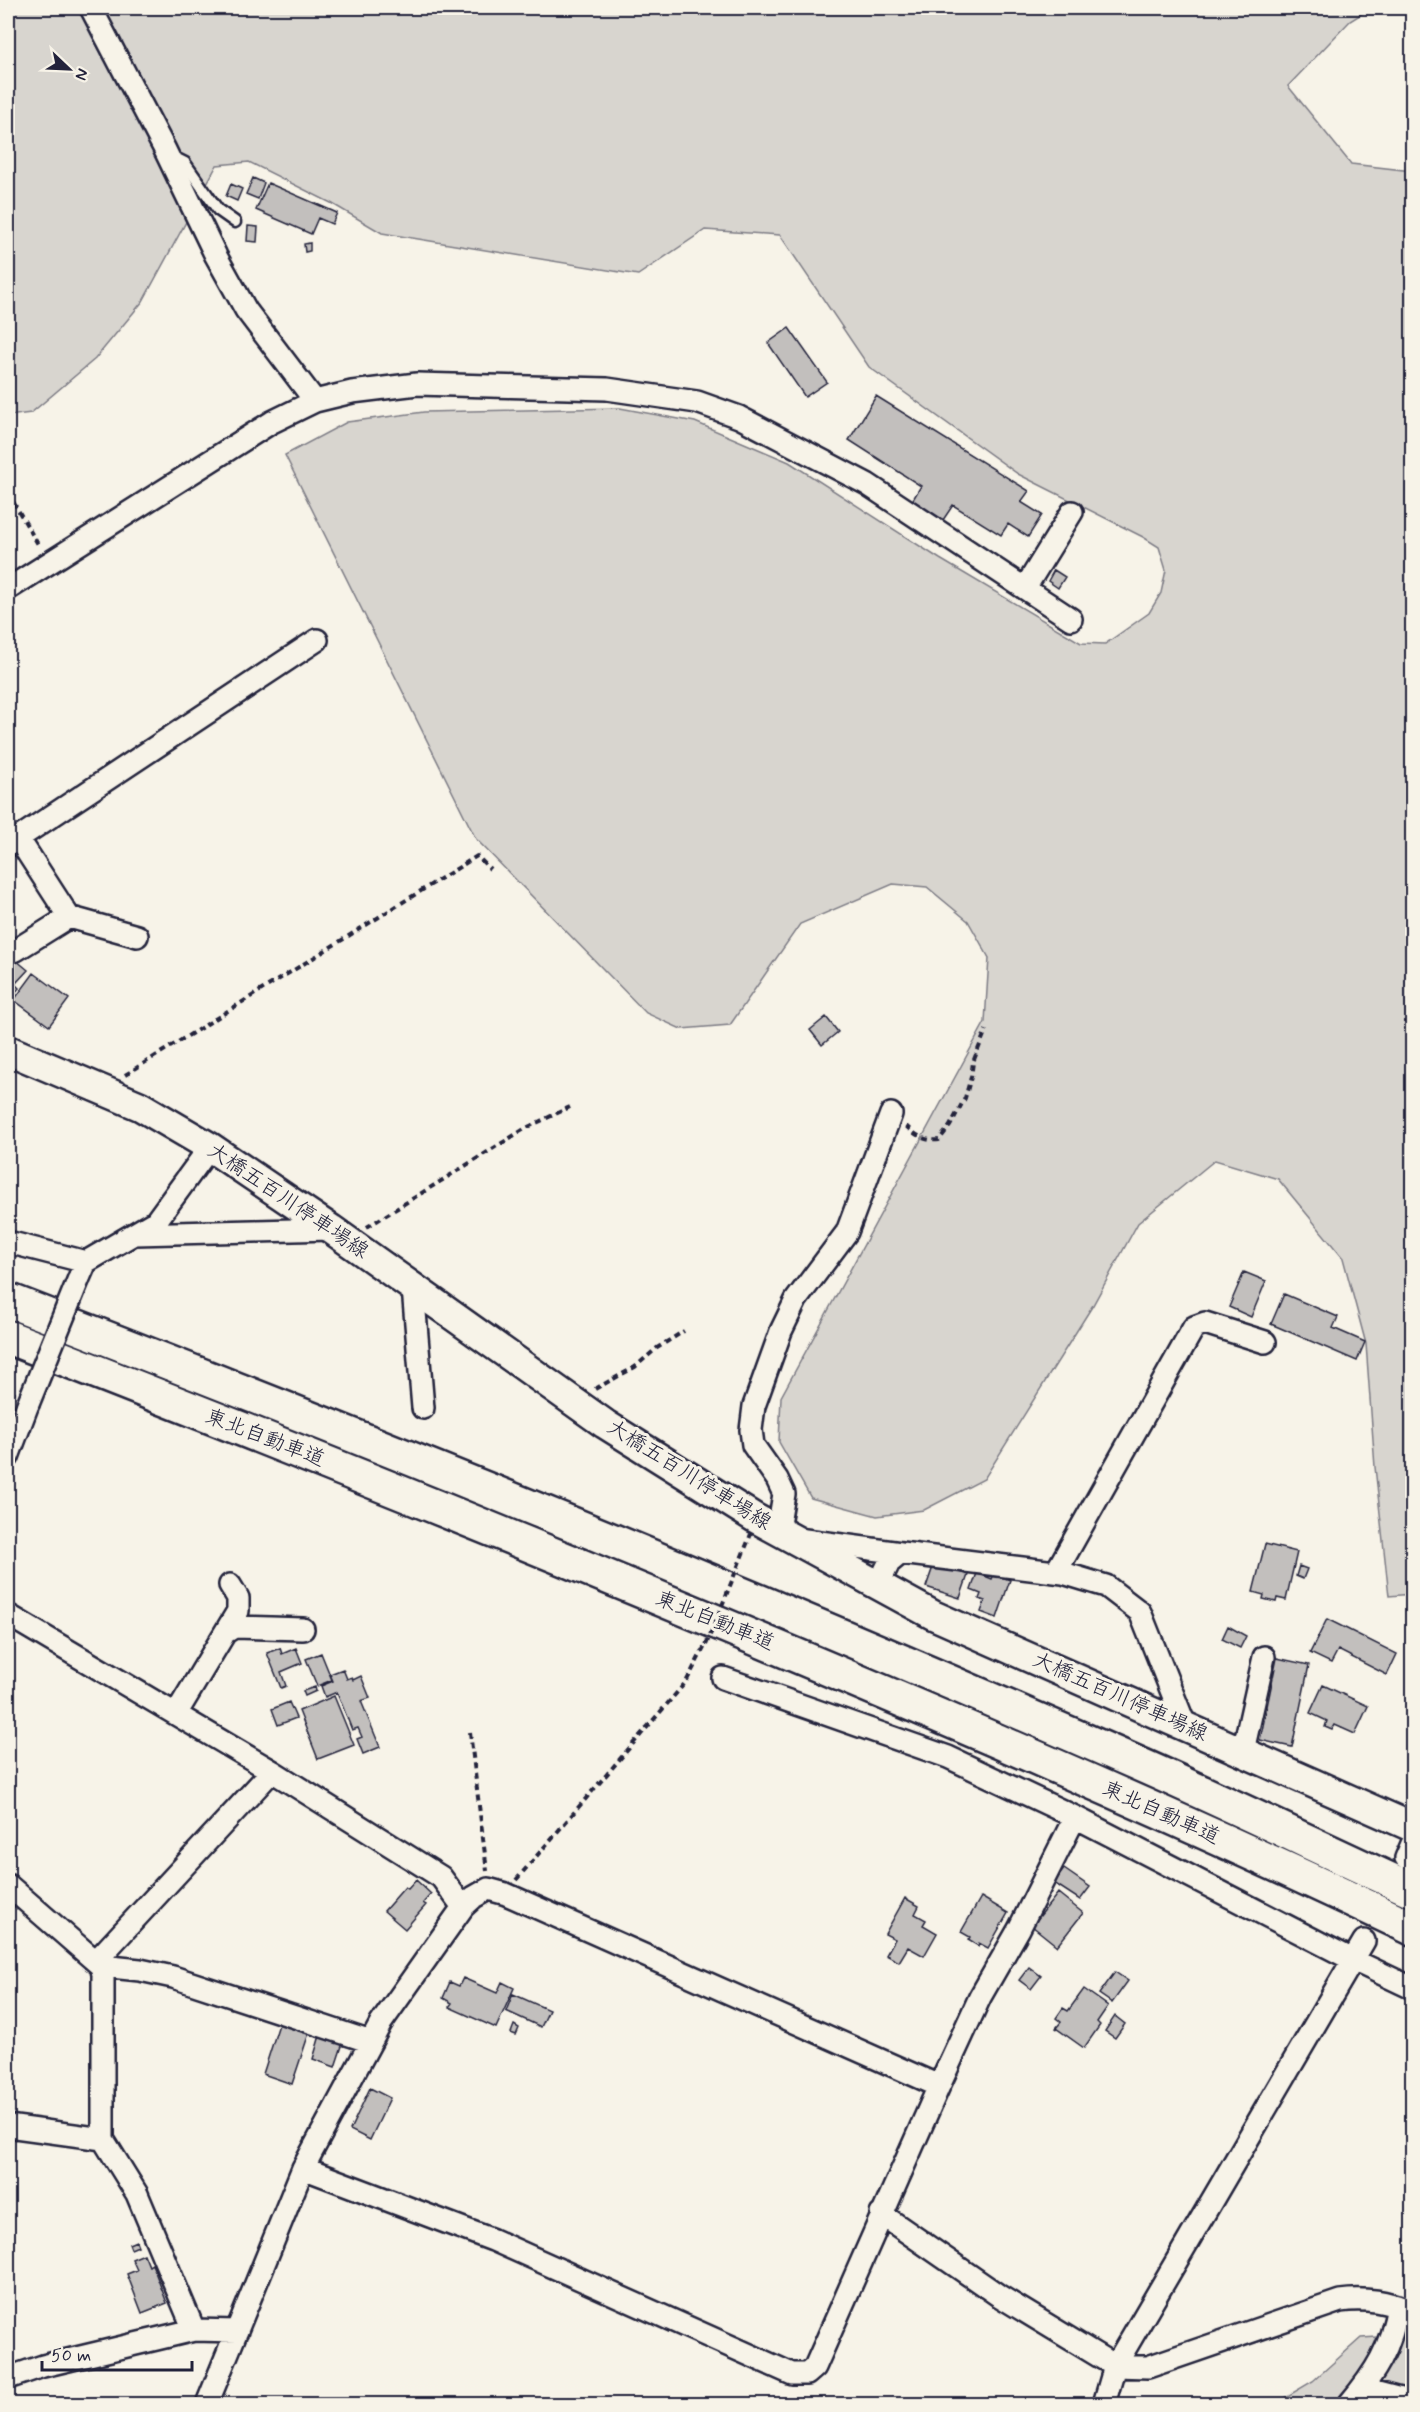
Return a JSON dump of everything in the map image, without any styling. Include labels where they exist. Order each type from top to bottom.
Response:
[{"type":"highway","name":"東北自動車道","points":[[8,1300],[446,1473],[846,1638],[1136,1763],[1413,1890]]},
{"type":"highway","name":"東北自動車道","points":[[8,1337],[446,1510],[835,1671],[1122,1795],[1413,1928]]},
{"type":"main road","name":"大橋五百川停車場線","points":[[8,1050],[141,1106],[210,1147],[338,1234],[580,1407],[774,1534],[933,1615],[1413,1827]]},
{"type":"street","points":[[91,8],[168,154],[216,256],[246,310],[315,401]]},
{"type":"street","points":[[8,589],[272,422],[315,401],[352,392],[417,384],[607,389],[697,402],[739,417],[867,484],[1071,619]]},
{"type":"street","points":[[1025,588],[1072,512]]},
{"type":"street","points":[[136,936],[69,917],[13,841],[317,640]]},
{"type":"street","points":[[8,952],[16,950],[69,917]]},
{"type":"street","points":[[891,1114],[847,1232],[796,1300],[781,1330],[754,1406],[751,1430],[753,1445],[777,1479],[784,1494],[774,1534],[901,1553],[1056,1572],[1106,1586],[1140,1612],[1185,1725]]},
{"type":"street","points":[[8,1457],[82,1270],[156,1221],[210,1147]]},
{"type":"street","points":[[135,1234],[338,1234]]},
{"type":"street","points":[[8,1242],[82,1270]]},
{"type":"street","points":[[413,1288],[423,1408]]},
{"type":"street","points":[[1056,1572],[1194,1327],[1205,1323],[1265,1342]]},
{"type":"street","points":[[878,1585],[889,1563],[901,1553]]},
{"type":"street","points":[[176,1714],[238,1611],[238,1598],[230,1585]]},
{"type":"street","points":[[8,1615],[272,1771],[441,1877],[463,1907]]},
{"type":"street","points":[[226,1632],[234,1628],[303,1629]]},
{"type":"street","points":[[1244,1751],[1264,1657]]},
{"type":"street","points":[[723,1678],[948,1757],[1075,1816],[1353,1960],[1413,1988]]},
{"type":"street","points":[[98,1964],[272,1771]]},
{"type":"street","points":[[303,2168],[493,2240],[792,2374],[807,2374],[815,2367],[881,2214],[980,1997],[1019,1929],[1075,1816]]},
{"type":"street","points":[[8,1885],[98,1964],[103,1974],[103,2139],[137,2194],[194,2331]]},
{"type":"street","points":[[207,2404],[303,2168],[381,2023],[463,1907],[474,1897],[497,1892],[939,2086]]},
{"type":"street","points":[[1104,2404],[1115,2366],[1364,1941]]},
{"type":"street","points":[[98,1964],[173,1977],[371,2042]]},
{"type":"street","points":[[8,2126],[103,2139]]},
{"type":"street","points":[[881,2214],[998,2295],[1115,2366],[1148,2367],[1340,2301],[1359,2298],[1405,2308],[1386,2352],[1356,2397],[1413,2402]]},
{"type":"street","points":[[8,2378],[43,2366],[194,2331],[237,2331]]},
{"type":"lane","points":[[168,154],[184,163],[218,210],[235,222]]},
{"type":"path","points":[[8,493],[49,563]]},
{"type":"path","points":[[102,1090],[477,856],[490,869]]},
{"type":"path","points":[[891,1114],[917,1136],[933,1141],[939,1140],[950,1126],[965,1098],[973,1062],[986,1030]]},
{"type":"path","points":[[338,1234],[526,1128],[570,1107]]},
{"type":"path","points":[[580,1407],[597,1386],[635,1367],[657,1348],[684,1331]]},
{"type":"path","points":[[497,1892],[527,1865],[686,1682],[774,1534]]},
{"type":"path","points":[[470,1732],[497,1892]]},
{"type":"shaded area","points":[[8,8],[1371,8],[1350,21],[1288,86],[1351,164],[1412,171],[1412,1594],[1389,1596],[1375,1467],[1366,1344],[1343,1258],[1278,1179],[1215,1160],[1138,1223],[1093,1305],[984,1479],[924,1510],[877,1516],[811,1498],[779,1442],[781,1397],[985,1022],[989,958],[968,921],[927,887],[893,884],[800,924],[730,1025],[681,1029],[646,1013],[476,839],[285,455],[347,422],[424,412],[620,408],[695,422],[789,462],[940,559],[1081,643],[1105,644],[1149,613],[1161,593],[1166,570],[1159,547],[1018,474],[869,367],[780,235],[705,230],[638,275],[382,233],[331,203],[249,162],[217,165],[143,301],[95,359],[31,413],[8,416]]},
{"type":"shaded area","points":[[1412,2335],[1412,2404],[1274,2404],[1313,2381],[1361,2338]]},
{"type":"building","points":[[253,178],[264,183],[258,199],[246,194]]},
{"type":"building","points":[[268,183],[337,213],[332,224],[318,218],[311,234],[256,210]]},
{"type":"building","points":[[231,184],[242,189],[237,201],[226,196]]},
{"type":"building","points":[[248,226],[258,227],[257,242],[247,241]]},
{"type":"building","points":[[310,243],[310,251],[305,252],[304,244]]},
{"type":"building","points":[[789,328],[827,382],[805,397],[768,343]]},
{"type":"building","points":[[876,396],[1029,491],[1021,502],[1042,515],[1028,537],[1008,524],[1001,535],[953,505],[943,520],[912,501],[921,486],[849,440]]},
{"type":"building","points":[[1054,570],[1065,577],[1058,588],[1048,581]]},
{"type":"building","points":[[16,960],[28,970],[15,984],[19,988],[8,1001],[8,969]]},
{"type":"building","points":[[34,973],[69,999],[49,1026],[14,1000]]},
{"type":"building","points":[[826,1017],[838,1032],[822,1045],[810,1030]]},
{"type":"building","points":[[1244,1272],[1266,1281],[1251,1317],[1229,1307]]},
{"type":"building","points":[[1284,1294],[1338,1317],[1333,1328],[1365,1342],[1357,1361],[1271,1324]]},
{"type":"building","points":[[8,1391],[15,1393],[10,1404],[8,1403]]},
{"type":"building","points":[[1265,1544],[1297,1552],[1286,1600],[1277,1598],[1276,1602],[1263,1599],[1264,1595],[1253,1592]]},
{"type":"building","points":[[934,1564],[968,1575],[960,1598],[926,1587]]},
{"type":"building","points":[[1299,1566],[1307,1569],[1303,1579],[1296,1576]]},
{"type":"building","points":[[977,1573],[992,1579],[994,1574],[1010,1580],[997,1618],[981,1612],[985,1601],[979,1599],[981,1594],[971,1590]]},
{"type":"building","points":[[1327,1619],[1397,1654],[1387,1675],[1338,1650],[1331,1663],[1310,1653]]},
{"type":"building","points":[[1228,1626],[1246,1636],[1240,1648],[1222,1639]]},
{"type":"building","points":[[280,1648],[282,1654],[296,1648],[302,1663],[281,1672],[286,1686],[281,1688],[267,1653]]},
{"type":"building","points":[[321,1653],[332,1680],[317,1686],[306,1659]]},
{"type":"building","points":[[1277,1658],[1309,1665],[1292,1747],[1260,1740]]},
{"type":"building","points":[[343,1669],[347,1679],[352,1677],[353,1680],[361,1676],[370,1698],[361,1701],[380,1747],[363,1754],[357,1739],[362,1737],[358,1728],[352,1730],[337,1692],[325,1697],[321,1686],[333,1681],[330,1674]]},
{"type":"building","points":[[1323,1685],[1368,1706],[1355,1734],[1335,1725],[1332,1730],[1325,1727],[1327,1721],[1310,1713]]},
{"type":"building","points":[[315,1687],[316,1691],[305,1696],[303,1691]]},
{"type":"building","points":[[334,1696],[354,1745],[318,1759],[299,1711]]},
{"type":"building","points":[[289,1702],[296,1718],[278,1725],[272,1709]]},
{"type":"building","points":[[1064,1869],[1090,1887],[1080,1900],[1054,1883]]},
{"type":"building","points":[[416,1880],[431,1894],[423,1903],[426,1905],[405,1929],[384,1911],[405,1887],[408,1889]]},
{"type":"building","points":[[1058,1893],[1083,1913],[1057,1946],[1032,1926]]},
{"type":"building","points":[[981,1897],[1008,1913],[988,1948],[979,1943],[978,1946],[968,1940],[970,1937],[961,1932]]},
{"type":"building","points":[[905,1898],[919,1906],[915,1914],[926,1920],[923,1925],[937,1933],[924,1956],[908,1947],[899,1962],[886,1955],[895,1939],[885,1934]]},
{"type":"building","points":[[1029,1967],[1041,1976],[1031,1989],[1019,1980]]},
{"type":"building","points":[[1115,1972],[1128,1981],[1112,2003],[1099,1994]]},
{"type":"building","points":[[463,1978],[497,1993],[502,1982],[514,1988],[496,2028],[449,2007],[452,2003],[443,1998],[450,1982],[459,1986]]},
{"type":"building","points":[[1084,1989],[1108,2006],[1097,2022],[1100,2025],[1084,2048],[1056,2028],[1061,2022],[1056,2018],[1063,2008],[1068,2011]]},
{"type":"building","points":[[513,1994],[549,2010],[541,2027],[506,2011]]},
{"type":"building","points":[[1115,2016],[1125,2024],[1115,2038],[1105,2031]]},
{"type":"building","points":[[280,2021],[310,2030],[292,2084],[263,2074]]},
{"type":"building","points":[[514,2025],[519,2028],[516,2035],[511,2033]]},
{"type":"building","points":[[321,2032],[344,2040],[335,2067],[313,2059]]},
{"type":"building","points":[[370,2088],[390,2098],[370,2140],[350,2130]]},
{"type":"building","points":[[136,2241],[138,2246],[131,2249],[129,2244]]},
{"type":"building","points":[[144,2254],[149,2266],[152,2264],[167,2303],[142,2313],[127,2274],[137,2270],[132,2259]]}]
